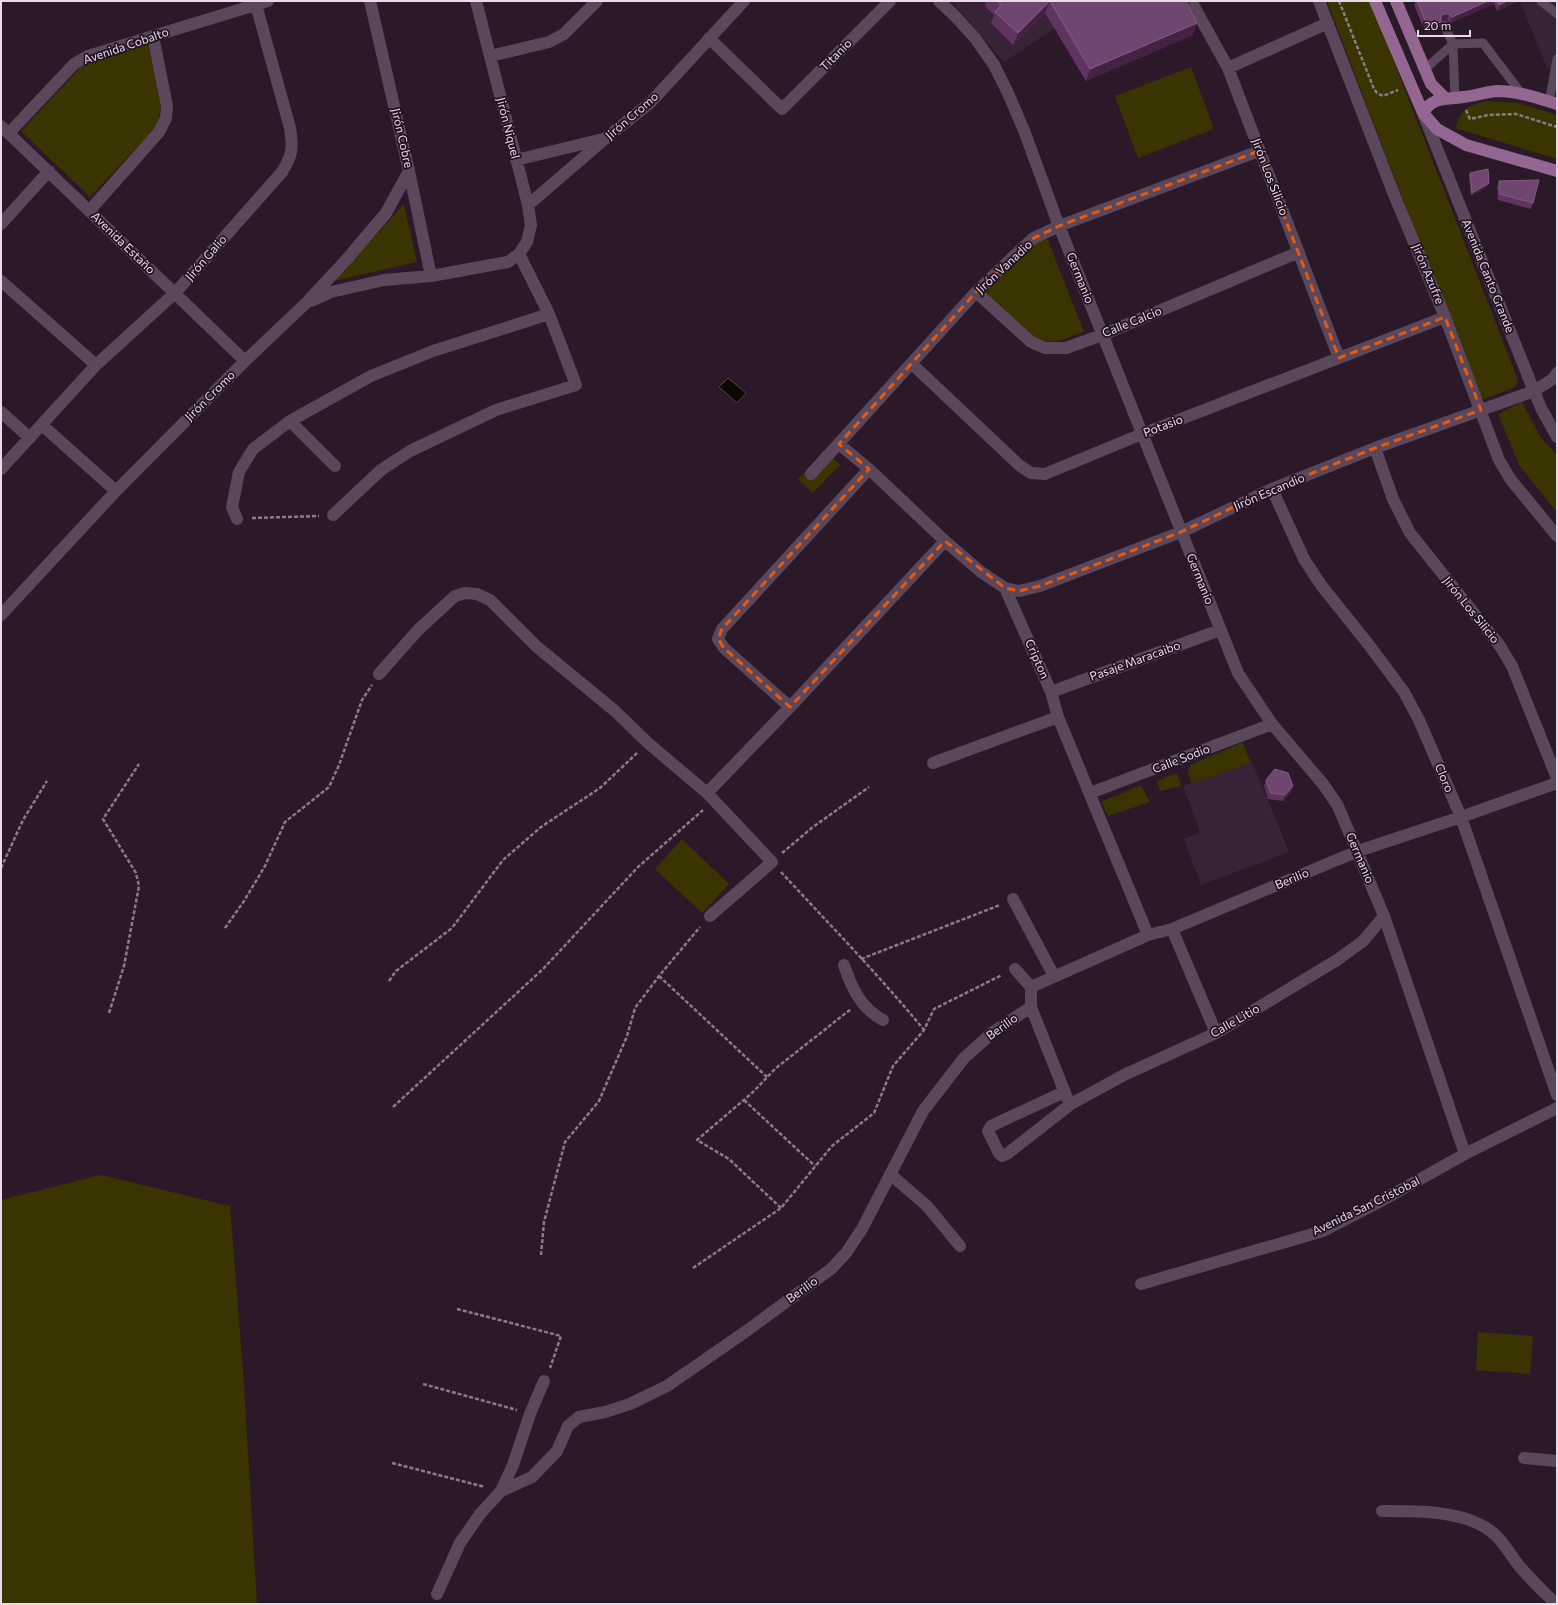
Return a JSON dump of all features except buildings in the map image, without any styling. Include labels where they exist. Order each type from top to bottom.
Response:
[{"type":"main road","points":[[1375,1],[1423,113],[1437,129],[1466,145],[1557,171]]},
{"type":"main road","points":[[1396,1],[1431,84],[1450,98]]},
{"type":"main road","points":[[1423,113],[1426,107],[1433,102],[1497,91],[1521,93],[1553,103]]},
{"type":"street","name":"Avenida Cobalto","points":[[5,130],[74,64],[88,56],[255,2],[268,1]]},
{"type":"street","name":"Jirón Cobre","points":[[370,1],[409,171],[431,276]]},
{"type":"street","name":"Jirón Niquel","points":[[476,1],[528,206],[531,225],[527,242],[519,254]]},
{"type":"street","points":[[490,56],[549,42],[564,34],[597,1]]},
{"type":"street","name":"Jirón Cromo","points":[[528,206],[606,138],[650,104],[744,1]]},
{"type":"street","name":"Titanio","points":[[710,38],[782,109],[890,1]]},
{"type":"street","name":"Germanio","points":[[939,1],[960,21],[994,65],[1008,93],[1102,335],[1238,673],[1272,724],[1323,784],[1338,806],[1384,916],[1465,1154]]},
{"type":"street","name":"Jirón Los Silicio","points":[[1191,1],[1228,68],[1339,358]]},
{"type":"street","name":"Jirón Azufre","points":[[1319,1],[1395,197],[1445,317],[1499,460],[1511,480],[1557,536]]},
{"type":"street","name":"Jirón Galio","points":[[1,469],[96,365],[175,293],[282,172],[290,159],[292,146],[290,128],[255,2]]},
{"type":"street","points":[[1228,68],[1328,23]]},
{"type":"street","points":[[90,210],[159,132],[166,118],[167,106],[153,36]]},
{"type":"street","name":"Avenida Canto Grande","points":[[1423,113],[1541,408],[1557,437]]},
{"type":"street","name":"Avenida Estaño","points":[[5,130],[90,210],[245,361]]},
{"type":"street","points":[[516,160],[606,138]]},
{"type":"street","name":"Jirón Vanadio","points":[[811,474],[976,292],[1032,239],[1059,226],[1260,151]]},
{"type":"street","points":[[1,224],[49,171]]},
{"type":"street","name":"Jirón Cromo","points":[[1,615],[116,491],[245,361],[305,304],[368,236],[386,213],[409,171]]},
{"type":"street","name":"Calle Calcio","points":[[976,292],[1031,342],[1045,348],[1066,348],[1102,335],[1299,252]]},
{"type":"street","points":[[305,304],[331,292],[384,280],[431,276],[508,262],[519,254],[549,314],[576,386],[496,410],[410,451],[381,470],[333,515]]},
{"type":"street","points":[[1,281],[96,365]]},
{"type":"street","points":[[237,519],[232,507],[239,472],[253,449],[290,421],[370,376],[434,350],[549,314]]},
{"type":"street","name":"Potasio","points":[[912,364],[1019,465],[1031,473],[1045,474],[1142,434],[1445,317]]},
{"type":"street","name":"Jirón Escandio","points":[[1006,588],[1019,590],[1040,586],[1181,532],[1272,489],[1375,448],[1534,391],[1553,379],[1557,373]]},
{"type":"street","points":[[1,412],[30,438]]},
{"type":"street","points":[[290,421],[336,466]]},
{"type":"street","points":[[42,425],[116,491]]},
{"type":"street","points":[[839,444],[869,469],[945,541],[981,572],[1006,588]]},
{"type":"street","name":"Jirón Los Silicio","points":[[1375,448],[1393,499],[1410,533],[1500,646],[1512,666],[1557,778]]},
{"type":"street","points":[[790,707],[724,648],[718,639],[722,629],[869,469]]},
{"type":"street","name":"Cloro","points":[[1272,489],[1304,559],[1321,585],[1404,692],[1419,720],[1461,817],[1557,1095]]},
{"type":"street","points":[[710,797],[790,707],[945,541]]},
{"type":"street","name":"Cripton","points":[[1006,588],[1051,692],[1058,717],[1148,935]]},
{"type":"street","points":[[379,674],[418,630],[455,596],[465,593],[477,594],[490,600],[536,646],[616,711],[648,743],[710,797],[772,862],[710,916]]},
{"type":"street","name":"Pasaje Maracaibo","points":[[1051,692],[1220,630]]},
{"type":"street","points":[[933,763],[1058,717]]},
{"type":"street","name":"Calle Sodio","points":[[1090,793],[1272,724]]},
{"type":"street","name":"Berilio","points":[[1031,987],[1148,935],[1172,929],[1358,851],[1557,783]]},
{"type":"street","points":[[1013,900],[1054,976]]},
{"type":"street","name":"Calle Litio","points":[[1064,1092],[991,1126],[988,1131],[999,1153],[1002,1156],[1007,1154],[1071,1104],[1124,1075],[1216,1033],[1337,960],[1363,941],[1384,916]]},
{"type":"street","points":[[1172,929],[1216,1033]]},
{"type":"street","points":[[844,965],[849,979],[861,1001],[872,1014],[883,1020]]},
{"type":"street","points":[[1015,969],[1031,987],[1030,1007],[1064,1092],[1071,1104]]},
{"type":"street","name":"Berilio","points":[[501,1491],[532,1477],[557,1451],[568,1426],[579,1417],[605,1412],[630,1404],[667,1386],[746,1332],[831,1269],[846,1253],[862,1229],[923,1111],[964,1058],[993,1032],[1030,1007]]},
{"type":"street","name":"Avenida San Cristobal","points":[[1141,1284],[1323,1231],[1381,1201],[1465,1154],[1557,1108]]},
{"type":"street","points":[[890,1174],[927,1206],[960,1246]]},
{"type":"street","points":[[437,1594],[460,1543],[480,1514],[501,1491],[513,1465],[530,1414],[544,1381]]},
{"type":"street","points":[[1524,1458],[1557,1461]]},
{"type":"street","points":[[1382,1511],[1413,1511],[1460,1516],[1482,1525],[1503,1542],[1520,1567],[1556,1604]]},
{"type":"lane","points":[[1541,1],[1557,14]]},
{"type":"lane","points":[[1444,25],[1453,44],[1450,98]]},
{"type":"lane","points":[[1425,69],[1453,44],[1483,43],[1521,93]]},
{"type":"lane","points":[[1553,103],[1557,59]]},
{"type":"path","points":[[1339,1],[1374,89],[1377,93],[1383,96],[1402,88]]},
{"type":"path","points":[[1466,109],[1470,119],[1488,115],[1516,114],[1557,127]]},
{"type":"path","points":[[237,519],[290,518],[333,515]]},
{"type":"path","points":[[224,928],[244,901],[265,866],[285,822],[329,787],[339,765],[362,700],[379,674]]},
{"type":"path","points":[[389,981],[396,971],[452,928],[503,860],[541,827],[600,788],[648,743]]},
{"type":"path","points":[[109,1013],[124,966],[139,886],[136,873],[103,819],[139,764]]},
{"type":"path","points":[[1,868],[23,820],[47,781]]},
{"type":"path","points":[[869,787],[813,827],[772,862],[845,942],[862,958],[924,1030]]},
{"type":"path","points":[[393,1107],[543,969],[638,867],[710,797]]},
{"type":"path","points":[[844,965],[1013,900]]},
{"type":"path","points":[[541,1255],[544,1222],[565,1142],[599,1101],[627,1036],[635,1008],[659,976],[710,916]]},
{"type":"path","points":[[692,1268],[781,1208],[832,1146],[874,1113],[893,1066],[924,1030],[934,1009],[1015,969]]},
{"type":"path","points":[[659,976],[767,1076]]},
{"type":"path","points":[[781,1208],[729,1159],[697,1140],[744,1100],[776,1068],[861,1001]]},
{"type":"path","points":[[744,1100],[815,1166]]},
{"type":"path","points":[[457,1309],[561,1336],[544,1381]]},
{"type":"path","points":[[423,1384],[530,1414]]},
{"type":"path","points":[[392,1463],[501,1491]]},
{"type":"highlighted area","points":[[1259,151],[1339,358],[1445,317],[1481,410],[1375,448],[1272,489],[1181,532],[1040,586],[1019,591],[1005,588],[945,541],[790,707],[724,648],[718,639],[722,629],[869,469],[839,444],[976,292],[1032,239],[1059,226]]},
{"type":"shaded area","points":[[951,1],[1092,1],[1004,62]]},
{"type":"shaded area","points":[[1327,1],[1369,1],[1379,23],[1518,380],[1515,387],[1485,399],[1478,397]]},
{"type":"shaded area","points":[[1520,1],[1557,1],[1557,66],[1547,68]]},
{"type":"shaded area","points":[[148,44],[161,105],[159,118],[155,128],[90,197],[21,131],[80,68],[90,63]]},
{"type":"shaded area","points":[[1191,67],[1214,129],[1138,158],[1115,96]]},
{"type":"shaded area","points":[[1487,101],[1518,103],[1557,115],[1557,159],[1455,128],[1466,108]]},
{"type":"shaded area","points":[[404,204],[417,262],[333,281]]},
{"type":"shaded area","points":[[1038,238],[1048,240],[1084,332],[1058,341],[1045,341],[1031,336],[975,288]]},
{"type":"shaded area","points":[[728,378],[746,393],[737,403],[719,387]]},
{"type":"shaded area","points":[[1522,402],[1541,438],[1557,455],[1557,512],[1519,465],[1498,414]]},
{"type":"shaded area","points":[[825,451],[840,465],[813,493],[798,479]]},
{"type":"shaded area","points":[[1243,743],[1251,763],[1192,783],[1188,774],[1190,765]]},
{"type":"shaded area","points":[[1252,762],[1289,852],[1201,885],[1184,839],[1200,832],[1183,786]]},
{"type":"shaded area","points":[[1177,773],[1181,786],[1160,791],[1157,781]]},
{"type":"shaded area","points":[[1141,785],[1150,802],[1108,816],[1101,802]]},
{"type":"shaded area","points":[[682,839],[729,884],[702,913],[655,869]]},
{"type":"shaded area","points":[[101,1175],[230,1206],[244,1383],[257,1604],[1,1604],[1,1200]]},
{"type":"shaded area","points":[[1478,1332],[1533,1336],[1530,1374],[1476,1370]]}]
